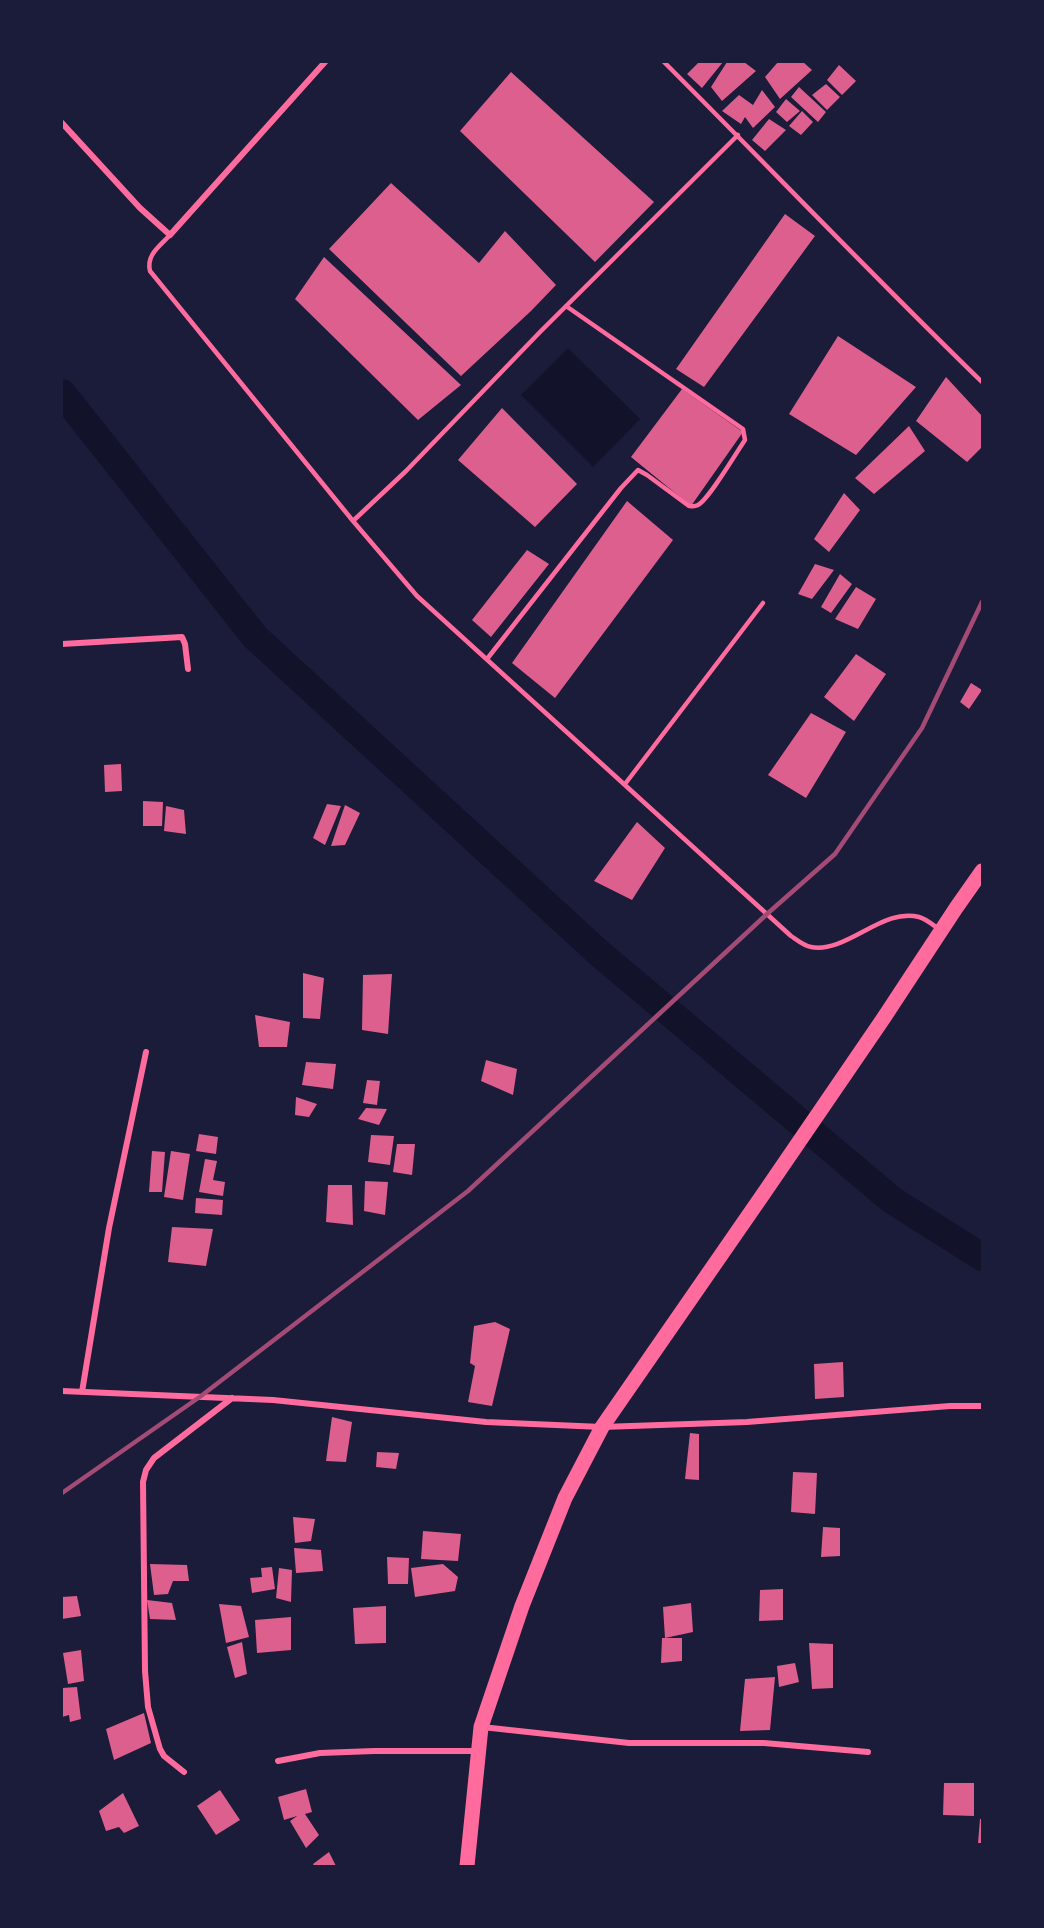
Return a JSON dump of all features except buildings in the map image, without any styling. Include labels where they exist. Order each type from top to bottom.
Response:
[{"type":"highway","points":[[467,1866],[481,1726],[522,1606],[565,1498],[602,1427],[883,1019],[941,930],[981,875]]},
{"type":"street","points":[[62,123],[140,208],[170,235],[325,62]]},
{"type":"street","points":[[62,644],[182,637],[189,669]]},
{"type":"street","points":[[82,1392],[110,1228],[146,1052]]},
{"type":"street","points":[[62,1391],[273,1400],[486,1422],[602,1427],[747,1422],[950,1406],[982,1406]]},
{"type":"street","points":[[184,1772],[164,1756],[160,1749],[148,1707],[145,1671],[143,1482],[146,1470],[154,1458],[232,1398]]},
{"type":"street","points":[[481,1726],[629,1743],[764,1743],[868,1752]]},
{"type":"street","points":[[278,1761],[331,1753],[479,1751]]},
{"type":"lane","points":[[664,62],[878,280],[982,382]]},
{"type":"lane","points":[[353,521],[406,471],[566,306],[738,135]]},
{"type":"lane","points":[[170,235],[150,256],[148,264],[150,272],[417,596],[791,936],[809,947],[823,948],[894,917],[919,917],[941,930]]},
{"type":"lane","points":[[487,659],[621,488],[638,470],[689,506],[698,505],[709,494],[745,440],[745,432],[740,427],[566,306]]},
{"type":"lane","points":[[625,784],[763,603]]},
{"type":"shaded area","points":[[568,348],[640,419],[593,467],[521,395]]},
{"type":"waterway","points":[[62,393],[255,637],[599,953],[892,1200],[982,1257]]},
{"type":"railway","points":[[62,1493],[201,1396],[468,1191],[835,854],[922,728],[982,602]]}]
